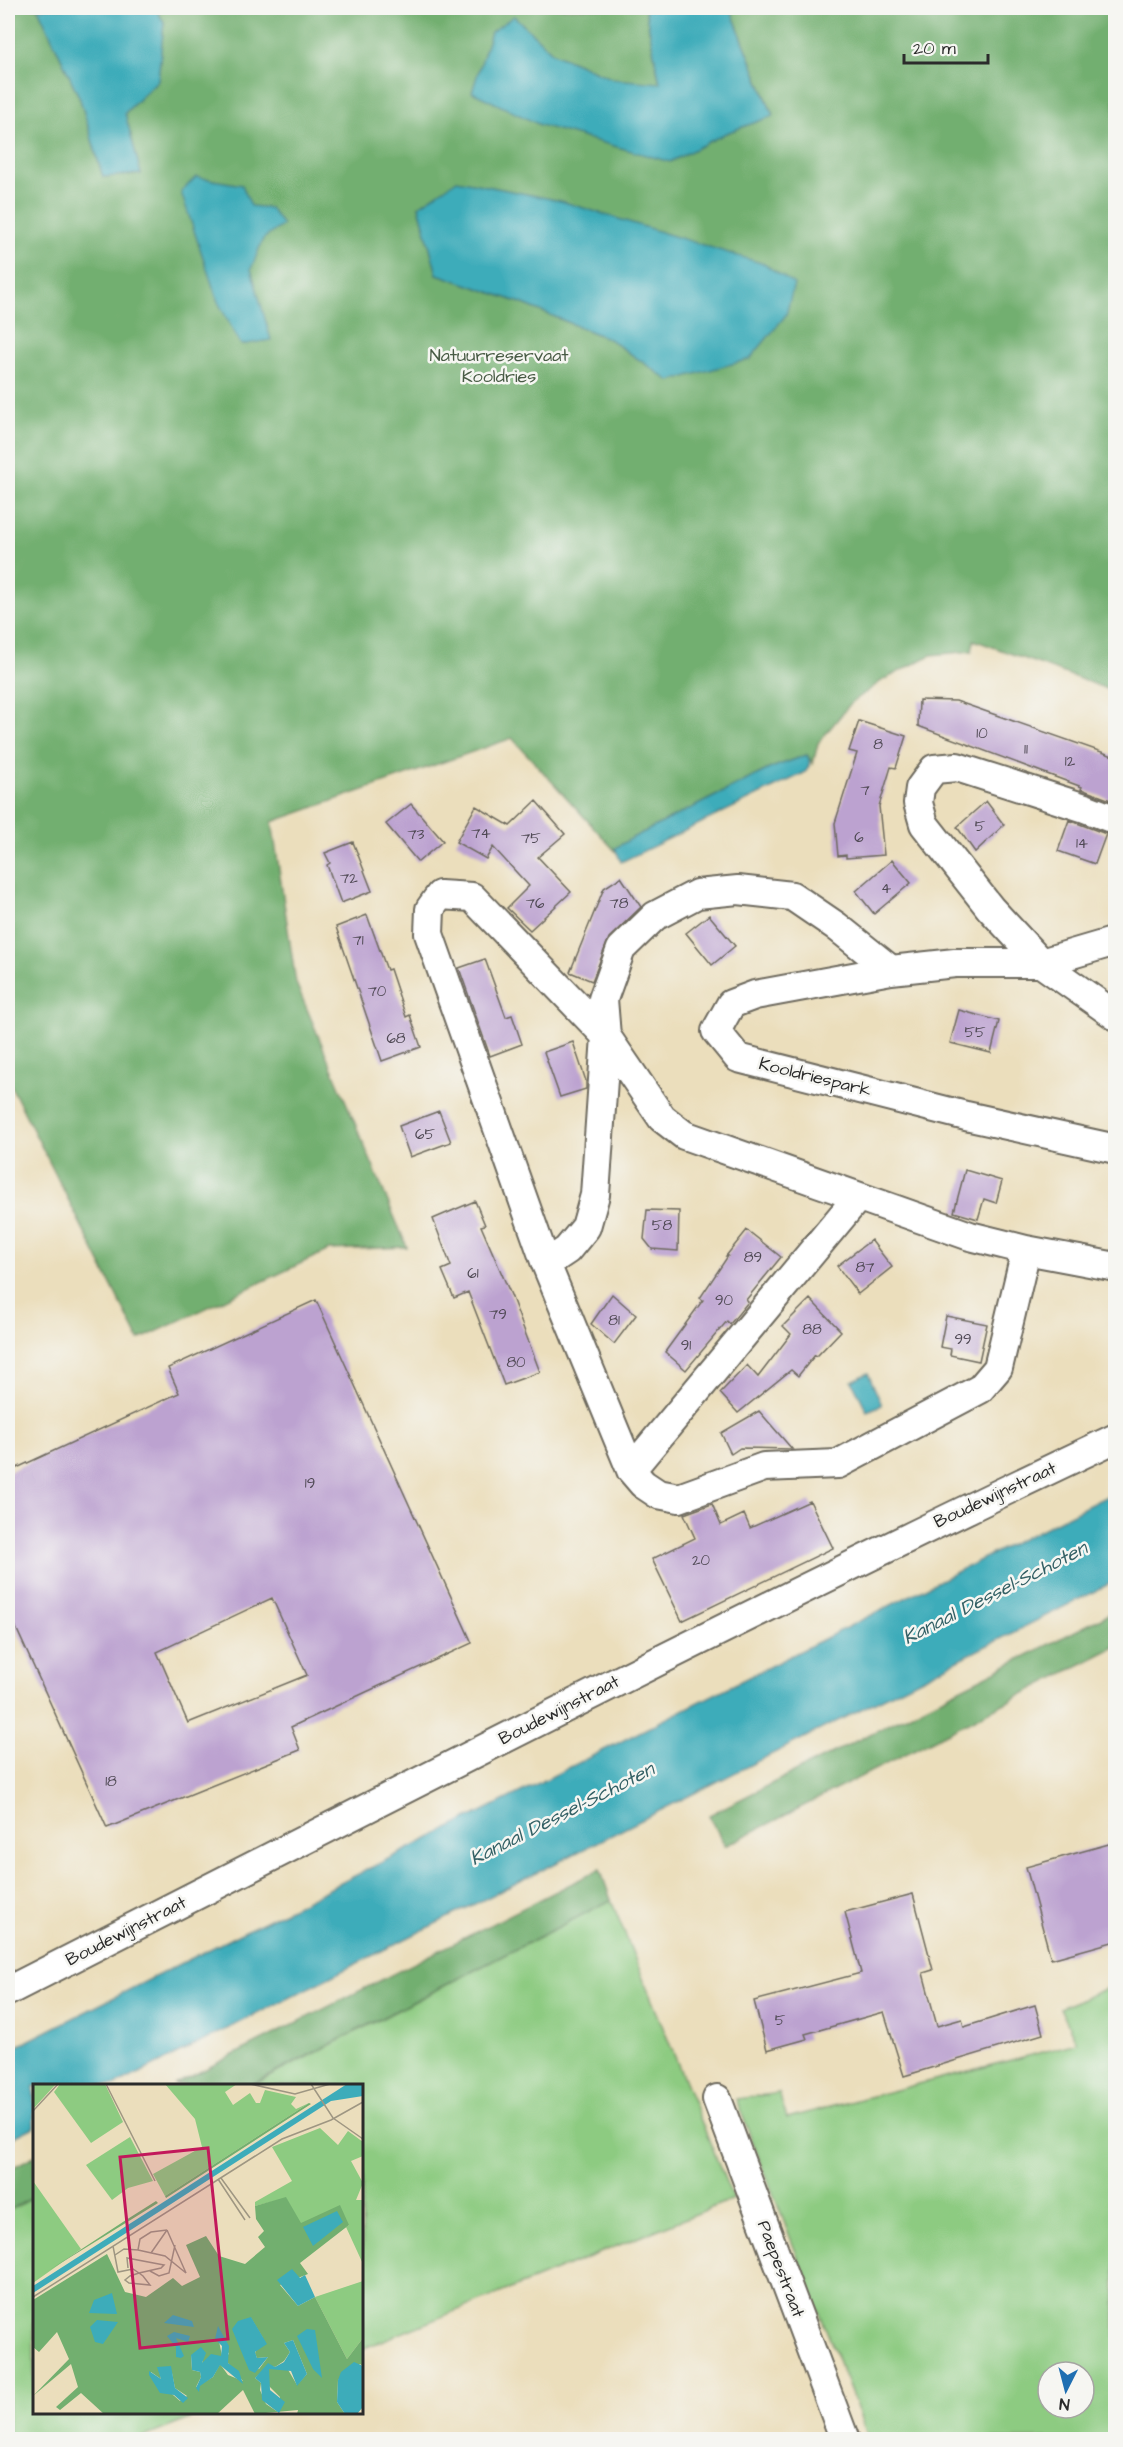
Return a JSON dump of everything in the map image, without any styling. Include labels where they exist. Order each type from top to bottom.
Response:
[{"type":"street","points":[[1116,820],[957,767],[934,769],[920,788],[918,804],[924,824],[990,908],[1041,963],[1116,1016]]},
{"type":"street","points":[[546,1264],[567,1250],[586,1227],[595,1195],[606,1036],[603,999],[621,949],[655,916],[697,894],[738,890],[792,896],[836,926],[891,970]]},
{"type":"street","points":[[1026,1250],[998,1368],[980,1389],[838,1464],[764,1467],[679,1498],[658,1494],[643,1484],[632,1470],[546,1264],[429,934],[430,909],[440,895],[472,897],[606,1036],[662,1118],[684,1135],[970,1236],[1026,1250],[1116,1267]]},
{"type":"street","name":"Kooldriespark","points":[[1116,941],[1041,963],[955,963],[891,970],[754,995],[731,1004],[716,1031],[738,1058],[966,1116],[1116,1149]]},
{"type":"street","points":[[632,1470],[858,1197]]},
{"type":"street","name":"Boudewijnstraat","points":[[8,1991],[597,1691],[926,1528],[1116,1438]]},
{"type":"street","name":"Paepestraat","points":[[717,2099],[845,2439]]},
{"type":"green space","name":"Natuurreservaat Kooldries","points":[[8,8],[38,8],[80,99],[103,177],[141,174],[125,113],[158,80],[164,22],[155,8],[645,8],[660,84],[613,79],[553,53],[514,17],[491,32],[726,133],[773,115],[730,8],[1115,8],[1115,692],[974,640],[972,651],[931,655],[883,680],[851,703],[818,743],[813,764],[807,755],[771,768],[634,837],[618,854],[512,738],[272,822],[296,983],[407,1247],[329,1250],[139,1340],[8,1080]],"holes":[[[419,206],[670,381],[609,339],[521,303],[437,274]]]},
{"type":"green space","points":[[1115,1611],[1115,1647],[725,1846],[709,1815]]},
{"type":"green space","points":[[600,1869],[611,1900],[253,2084],[176,2084]]},
{"type":"green space","points":[[611,1900],[733,2199],[363,2349],[363,2084],[255,2084]]},
{"type":"green space","points":[[1115,1985],[1115,2439],[869,2439],[736,2099],[779,2093],[787,2118],[1077,2043],[1060,2008]]},
{"type":"green space","points":[[33,2157],[33,2198],[8,2211],[8,2170]]},
{"type":"green space","points":[[33,2198],[33,2414],[202,2414],[139,2439],[8,2439],[8,2211]]},
{"type":"water","points":[[38,8],[155,8],[164,22],[158,80],[125,113],[141,174],[103,177],[80,99]]},
{"type":"water","points":[[645,8],[730,8],[773,116],[726,133],[670,162],[540,125],[472,92],[491,32],[514,16],[553,53],[613,79],[660,83]]},
{"type":"water","points":[[196,177],[242,185],[251,206],[270,208],[283,225],[263,239],[251,269],[271,340],[241,345],[218,302],[181,192]]},
{"type":"water","points":[[457,180],[561,201],[764,264],[794,284],[786,315],[750,359],[670,381],[609,339],[521,303],[437,274],[419,206]]},
{"type":"water","points":[[807,755],[809,764],[804,773],[621,862],[615,848],[634,837],[771,768]]},
{"type":"water","points":[[868,1373],[882,1405],[867,1411],[852,1381]]},
{"type":"water","name":"Kanaal Dessel-Schoten","points":[[1115,1492],[1115,1581],[118,2084],[33,2084],[33,2128],[8,2140],[8,2051]]},
{"type":"building","points":[[919,700],[956,701],[1116,757],[1116,802],[1081,789],[1082,787],[918,726]]},
{"type":"building","points":[[859,721],[906,736],[896,768],[891,767],[879,806],[884,855],[846,858],[846,855],[838,856],[835,823],[857,753],[849,751]]},
{"type":"building","points":[[536,801],[565,834],[538,857],[571,892],[530,930],[507,908],[529,886],[493,847],[486,859],[456,842],[476,806],[510,826]]},
{"type":"building","points":[[986,801],[1004,825],[975,852],[957,827]]},
{"type":"building","points":[[411,804],[443,841],[418,862],[386,824]]},
{"type":"building","points":[[1069,820],[1106,834],[1095,864],[1058,851]]},
{"type":"building","points":[[353,842],[372,891],[341,903],[325,853]]},
{"type":"building","points":[[892,860],[911,883],[874,914],[856,891]]},
{"type":"building","points":[[621,877],[641,907],[609,938],[592,981],[570,972],[604,888]]},
{"type":"building","points":[[367,915],[387,970],[390,969],[406,1017],[410,1015],[421,1047],[382,1061],[336,927]]},
{"type":"building","points":[[709,915],[735,946],[712,965],[686,933]]},
{"type":"building","points":[[485,959],[506,1017],[512,1015],[522,1044],[490,1056],[459,968]]},
{"type":"building","points":[[959,1010],[999,1021],[991,1053],[950,1043]]},
{"type":"building","points":[[573,1042],[586,1081],[586,1089],[560,1097],[544,1052]]},
{"type":"building","points":[[439,1111],[451,1142],[410,1157],[399,1126]]},
{"type":"building","points":[[965,1170],[1002,1181],[996,1203],[984,1199],[978,1219],[954,1212]]},
{"type":"building","points":[[475,1201],[485,1225],[481,1226],[511,1295],[540,1372],[504,1385],[468,1292],[454,1298],[442,1270],[451,1266],[433,1219]]},
{"type":"building","points":[[647,1210],[679,1211],[678,1251],[652,1249],[644,1239]]},
{"type":"building","points":[[747,1230],[781,1257],[746,1300],[748,1302],[730,1324],[727,1321],[686,1370],[665,1352],[703,1300],[700,1298],[728,1256],[726,1256]]},
{"type":"building","points":[[871,1240],[892,1267],[858,1294],[837,1266]]},
{"type":"building","points":[[612,1294],[636,1315],[614,1344],[591,1324]]},
{"type":"building","points":[[810,1299],[841,1331],[817,1356],[815,1355],[798,1376],[791,1370],[738,1413],[720,1393],[747,1365],[758,1377],[791,1334],[783,1326]]},
{"type":"building","points":[[316,1300],[472,1643],[291,1727],[300,1750],[107,1828],[8,1610],[8,1472],[179,1393],[168,1368]],"holes":[[[272,1598],[307,1675],[188,1723],[157,1652]]]},
{"type":"building","points":[[946,1316],[987,1324],[979,1361],[950,1355],[951,1349],[940,1347]]},
{"type":"building","points":[[759,1411],[792,1449],[740,1448],[731,1454],[721,1433]]},
{"type":"building","points":[[810,1501],[833,1548],[682,1621],[652,1559],[695,1538],[684,1514],[712,1504],[721,1525],[744,1514],[750,1528]]},
{"type":"building","points":[[1116,1842],[1116,1941],[1051,1959],[1026,1867]]},
{"type":"building","points":[[913,1894],[933,1970],[923,1973],[937,2026],[962,2019],[964,2027],[1035,2005],[1043,2034],[904,2076],[884,2012],[805,2034],[807,2039],[767,2050],[754,2001],[861,1973],[845,1912]]}]
